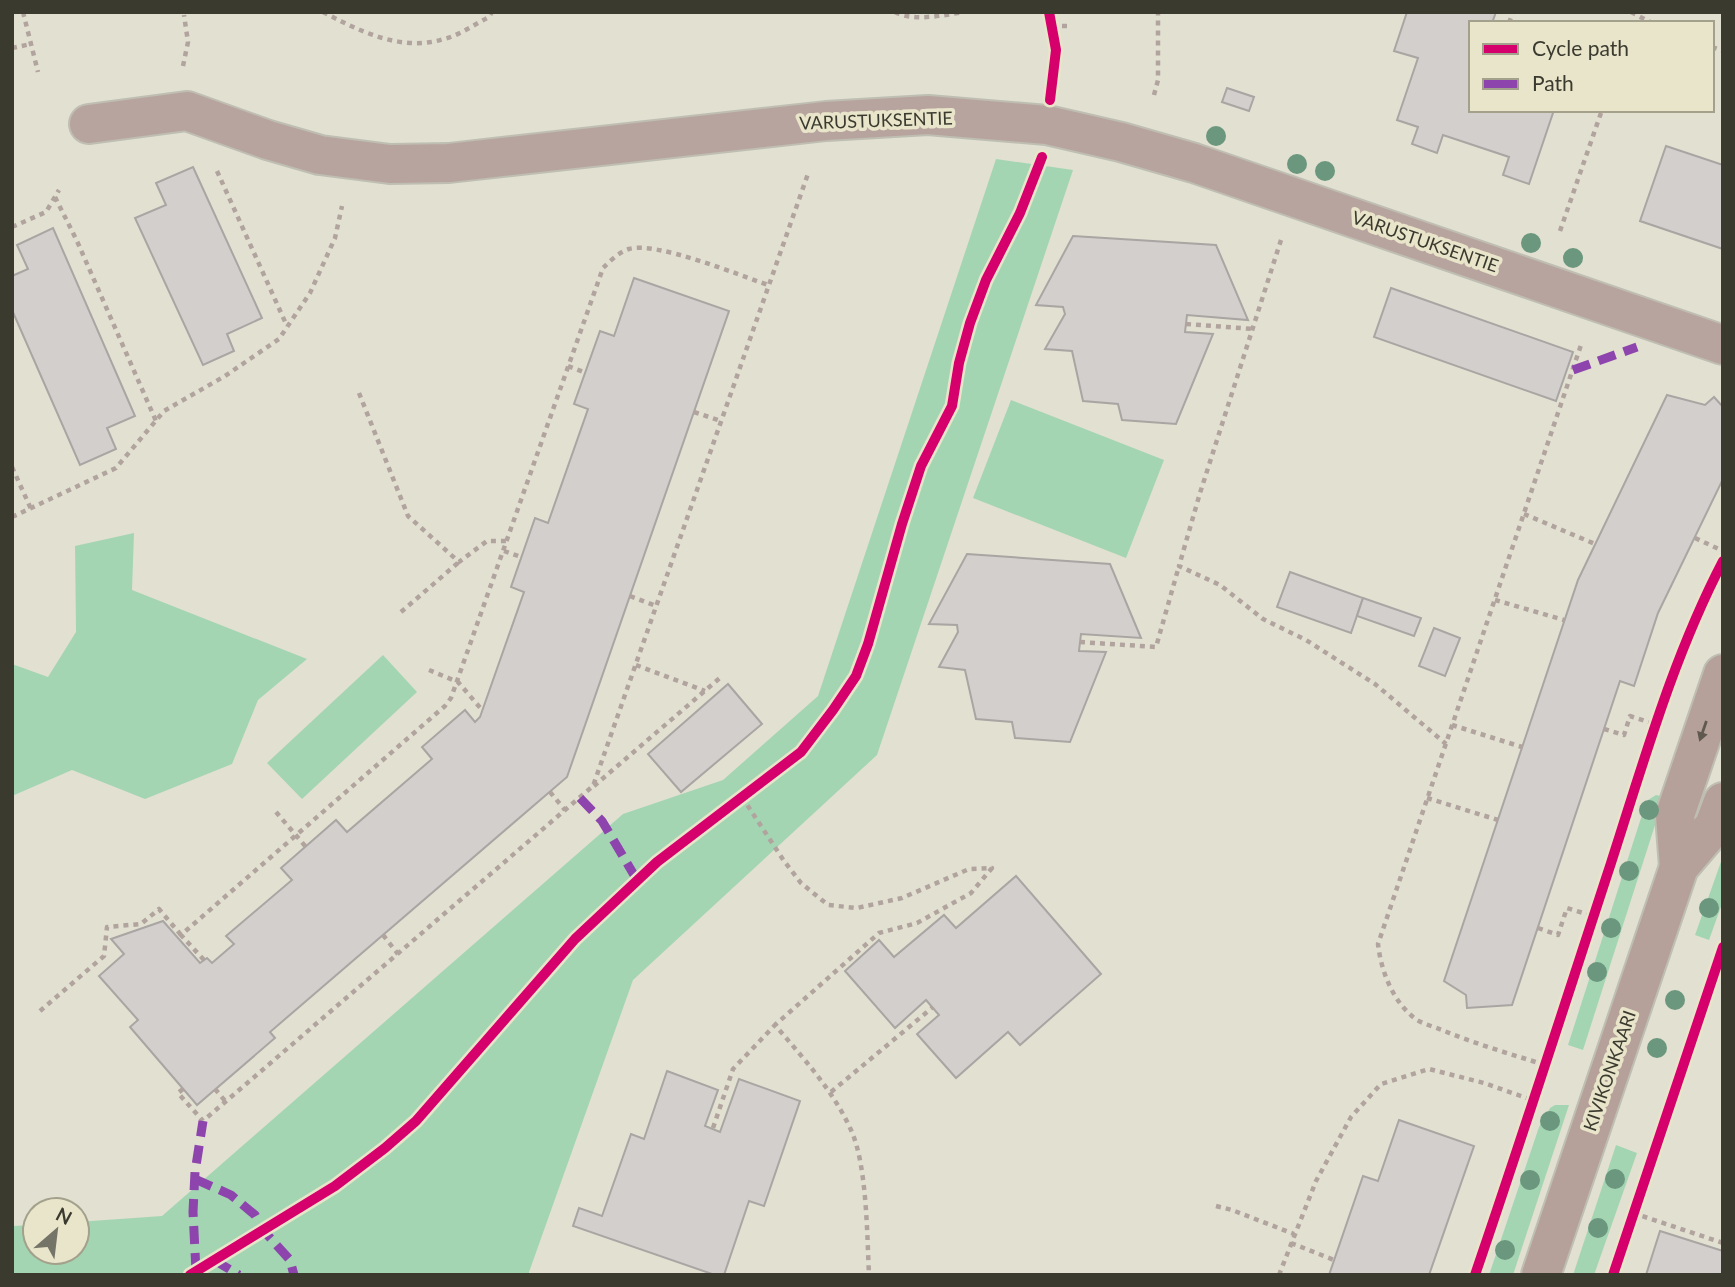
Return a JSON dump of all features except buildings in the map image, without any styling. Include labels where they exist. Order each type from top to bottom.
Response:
[{"type":"street","name":"VARUSTUKSENTIE","points":[[89,124],[187,111],[320,155],[390,164],[449,163],[826,121],[928,115],[1047,125],[1194,163],[1723,345]]},
{"type":"street","name":"KIVIKONKAARI","points":[[1679,867],[1675,815],[1723,674]]},
{"type":"street","name":"KIVIKONKAARI","points":[[1541,1275],[1679,867],[1714,826],[1723,802]]},
{"type":"path","points":[[23,12],[38,72]]},
{"type":"path","points":[[181,74],[188,42],[184,14],[191,12]]},
{"type":"path","points":[[323,12],[363,33],[416,45],[447,39],[489,17],[492,12]]},
{"type":"path","points":[[895,12],[902,16],[939,16],[964,12]]},
{"type":"path","points":[[1049,12],[1054,38]]},
{"type":"path","points":[[1154,95],[1158,80],[1158,12]]},
{"type":"path","points":[[1052,26],[1072,26]]},
{"type":"path","points":[[12,48],[31,44]]},
{"type":"path","points":[[1560,231],[1601,112]]},
{"type":"path","points":[[214,164],[287,327]]},
{"type":"path","points":[[593,786],[810,166]]},
{"type":"path","points":[[12,227],[46,212],[59,190]]},
{"type":"path","points":[[55,197],[156,421]]},
{"type":"path","points":[[12,517],[116,468],[164,411],[225,376],[279,339],[310,293],[335,238],[344,200]]},
{"type":"path","points":[[1080,642],[1156,647],[1200,493],[1282,240]]},
{"type":"path","points":[[181,935],[445,706],[458,682],[603,268],[613,258],[629,249],[650,247],[768,285]]},
{"type":"path","points":[[1186,324],[1253,328]]},
{"type":"path","points":[[1545,1065],[1417,1020],[1402,1005],[1381,966],[1378,944],[1582,343]]},
{"type":"path","points":[[568,366],[586,373]]},
{"type":"path","points":[[359,393],[408,516],[459,562]]},
{"type":"path","points":[[694,412],[721,421]]},
{"type":"path","points":[[12,467],[31,509]]},
{"type":"path","points":[[1524,514],[1595,544]]},
{"type":"path","points":[[1695,538],[1723,551]]},
{"type":"path","points":[[401,612],[487,541],[508,541]]},
{"type":"path","points":[[504,551],[521,557]]},
{"type":"path","points":[[1179,566],[1220,585],[1263,618],[1306,640],[1376,684],[1446,744]]},
{"type":"path","points":[[630,596],[656,606]]},
{"type":"path","points":[[1495,600],[1564,620]]},
{"type":"path","points":[[636,665],[705,691]]},
{"type":"path","points":[[429,670],[458,682],[483,711]]},
{"type":"path","points":[[183,1089],[178,1093],[204,1121],[721,677]]},
{"type":"path","points":[[1651,736],[1659,712]]},
{"type":"path","points":[[1604,729],[1624,735],[1630,716],[1655,724]]},
{"type":"path","points":[[1452,725],[1522,747]]},
{"type":"path","points":[[713,1128],[733,1069],[775,1025],[879,933],[917,923],[971,893],[992,868],[969,869],[902,898],[857,908],[828,905],[801,883],[738,800],[752,789]]},
{"type":"path","points":[[550,792],[565,810]]},
{"type":"path","points":[[1427,798],[1498,820]]},
{"type":"path","points":[[276,812],[306,847]]},
{"type":"path","points":[[1589,929],[1598,903]]},
{"type":"path","points":[[1538,928],[1558,935],[1567,908],[1593,916]]},
{"type":"path","points":[[40,1011],[104,956],[107,927],[141,924],[159,909],[204,960]]},
{"type":"path","points":[[383,935],[398,954]]},
{"type":"path","points":[[1711,982],[1719,966]]},
{"type":"path","points":[[831,1092],[933,1007]]},
{"type":"path","points":[[775,1025],[831,1092],[853,1132],[863,1178],[869,1275]]},
{"type":"path","points":[[1542,1077],[1549,1053]]},
{"type":"path","points":[[1279,1275],[1316,1181],[1351,1116],[1381,1084],[1429,1069],[1484,1083],[1535,1101]]},
{"type":"path","points":[[215,1089],[226,1102]]},
{"type":"path","points":[[1530,1114],[1538,1089]]},
{"type":"path","points":[[1629,1226],[1637,1201]]},
{"type":"path","points":[[1216,1206],[1294,1234]]},
{"type":"path","points":[[1633,1213],[1723,1243]]},
{"type":"path","points":[[1291,1243],[1334,1260]]},
{"type":"green space","points":[[996,159],[1073,170],[877,755],[633,980],[528,1275],[12,1275],[12,1226],[21,1226],[21,1266],[91,1266],[91,1221],[162,1216],[623,814],[723,780],[818,696]]},
{"type":"green space","points":[[1011,400],[1164,460],[1126,558],[973,498]]},
{"type":"green space","points":[[134,533],[132,590],[307,659],[258,700],[232,764],[145,799],[72,770],[12,796],[12,664],[48,677],[76,632],[75,546]]},
{"type":"green space","points":[[383,655],[417,692],[302,799],[267,763]]},
{"type":"green space","points":[[1656,795],[1664,797],[1583,1050],[1568,1045],[1641,818],[1648,800]]},
{"type":"green space","points":[[1723,856],[1723,901],[1709,940],[1695,935]]},
{"type":"green space","points":[[1555,1105],[1569,1105],[1513,1275],[1489,1275],[1539,1127],[1550,1108]]},
{"type":"green space","points":[[1616,1145],[1637,1153],[1594,1275],[1573,1275]]},
{"type":"marked path","points":[[1573,370],[1637,347]]},
{"type":"marked path","points":[[580,798],[602,821],[637,880]]},
{"type":"marked path","points":[[196,1271],[193,1212],[195,1172],[203,1121]]},
{"type":"marked path","points":[[195,1179],[231,1195],[255,1215],[264,1231],[290,1260],[294,1275]]},
{"type":"marked path","points":[[214,1260],[239,1275]]},
{"type":"cycle path","points":[[1049,12],[1056,50],[1050,100]]},
{"type":"cycle path","points":[[190,1275],[335,1186],[385,1148],[416,1121],[575,939],[657,862],[801,752],[856,676],[921,466],[952,406],[959,363],[970,323],[986,280],[1020,213],[1042,157]]},
{"type":"cycle path","points":[[1475,1275],[1674,672],[1723,561]]},
{"type":"cycle path","points":[[1613,1275],[1723,947]]}]
